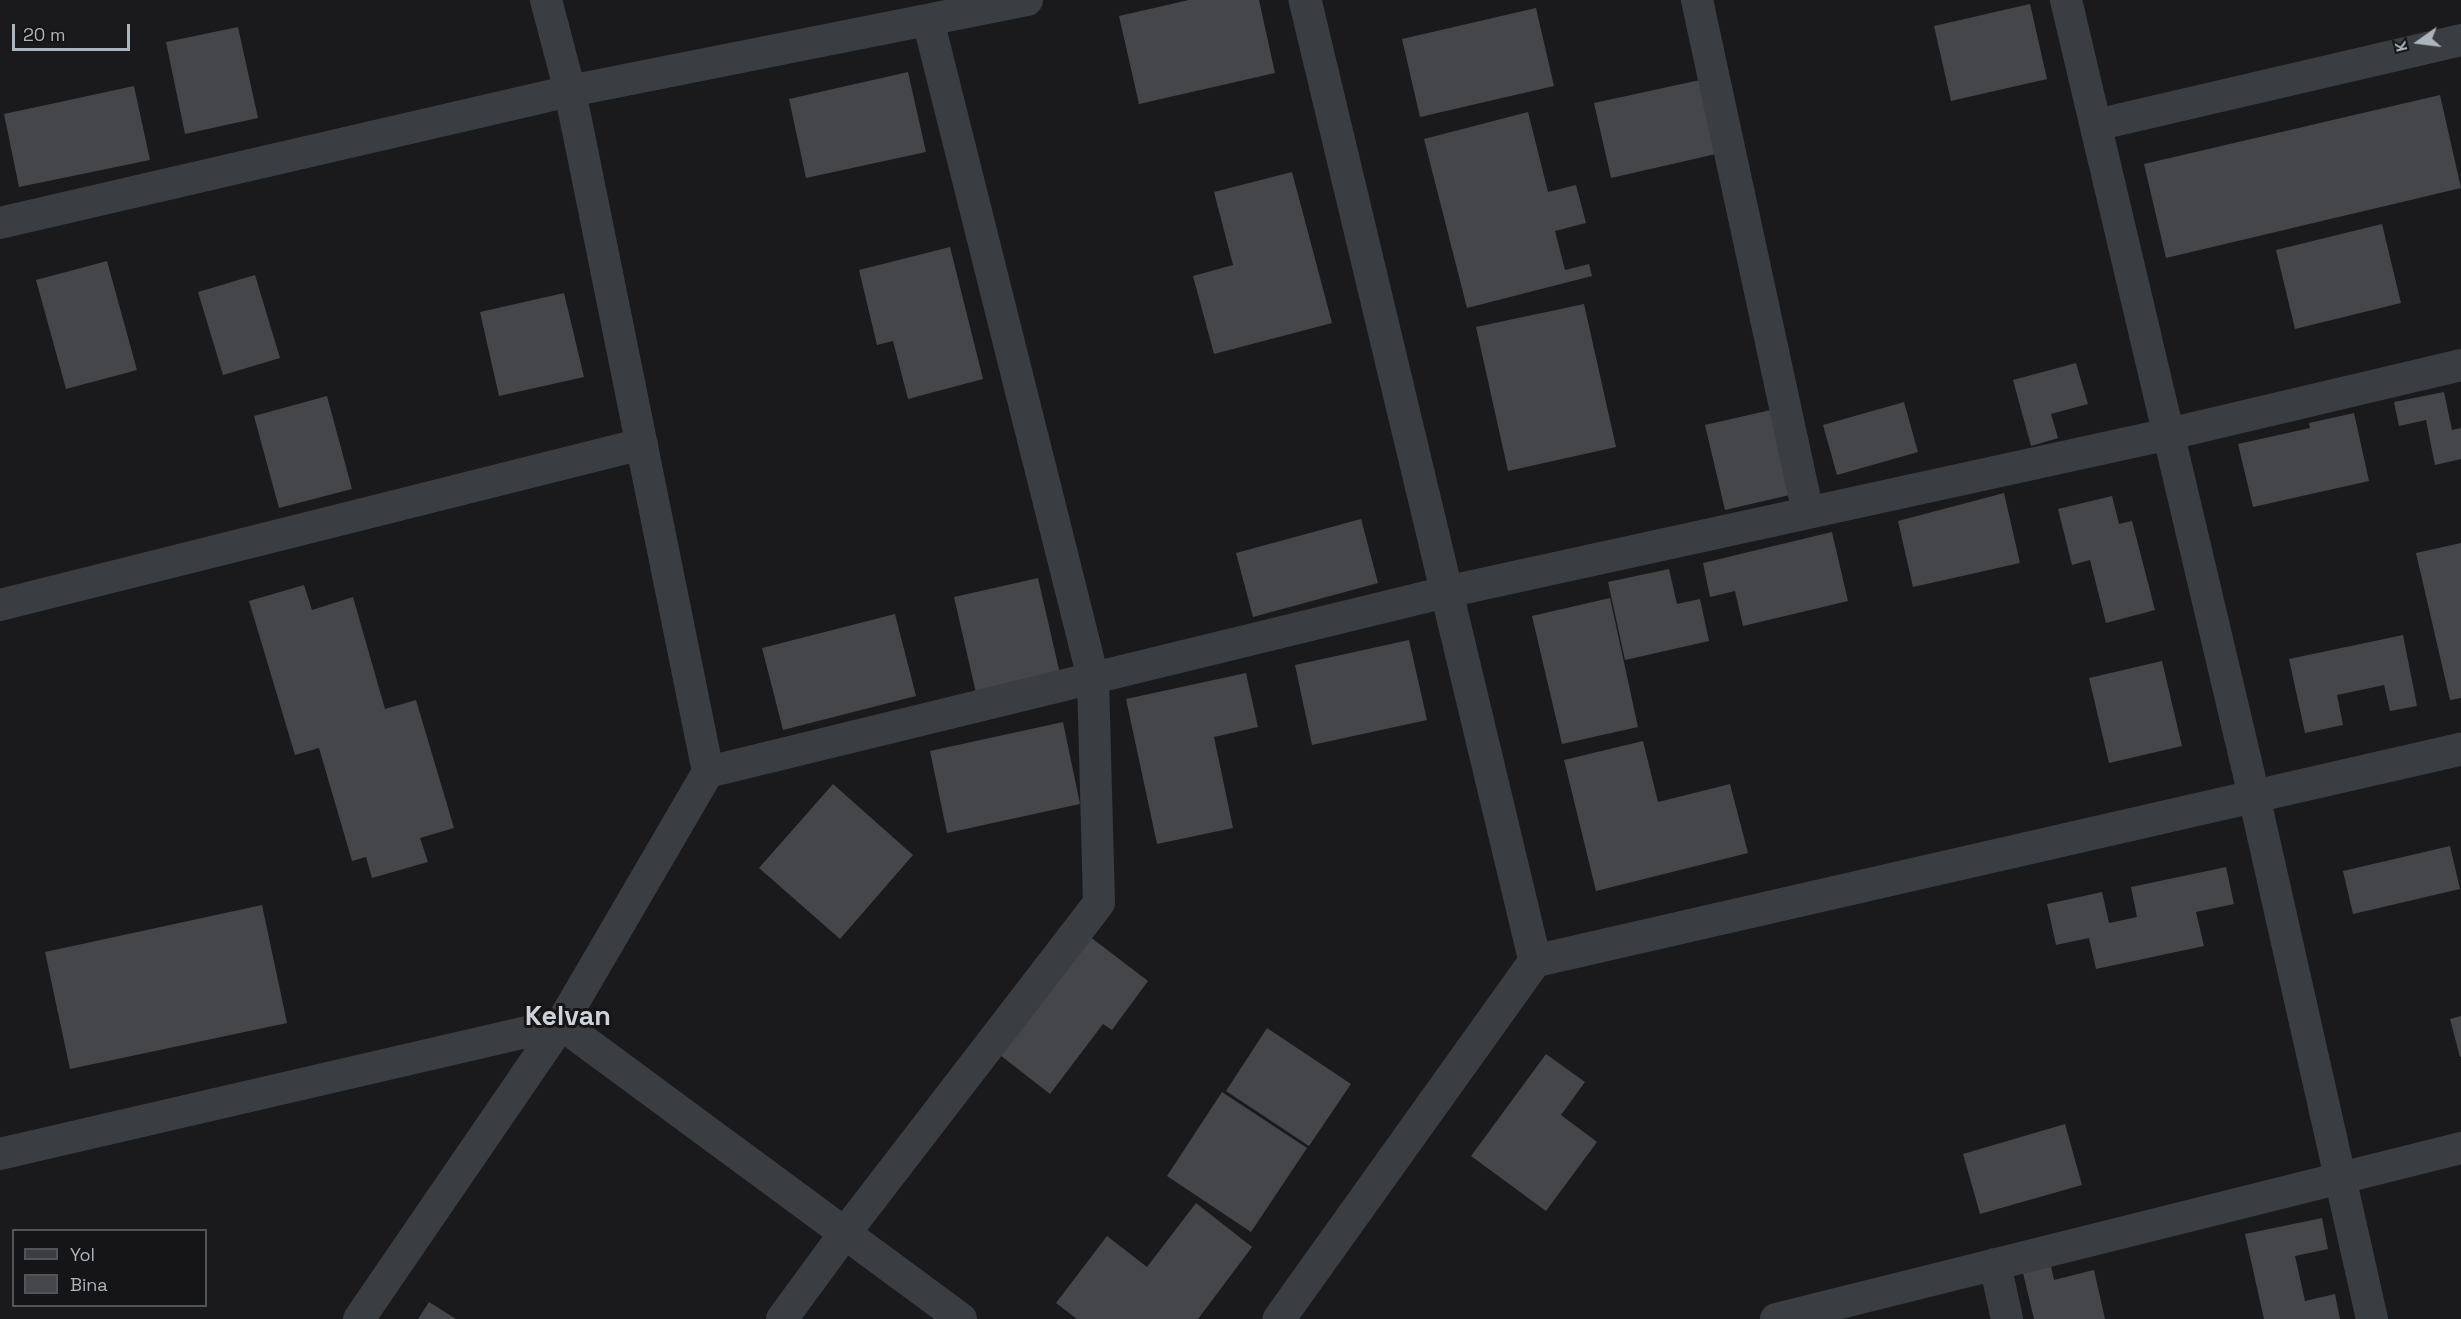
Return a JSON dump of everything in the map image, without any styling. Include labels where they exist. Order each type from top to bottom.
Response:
[{"type":"street","points":[[359,1319],[561,1024],[708,772],[570,91],[546,0]]},
{"type":"street","points":[[0,223],[570,91],[1027,0]]},
{"type":"street","points":[[1305,0],[1535,961]]},
{"type":"street","points":[[1697,0],[1808,513]]},
{"type":"street","points":[[2066,0],[2254,796],[2372,1319]]},
{"type":"street","points":[[782,1319],[844,1233],[1099,903],[1093,678],[928,20]]},
{"type":"street","points":[[2096,125],[2461,40]]},
{"type":"street","points":[[708,772],[1446,592],[2169,434],[2461,365]]},
{"type":"street","points":[[0,605],[642,444]]},
{"type":"street","points":[[1279,1319],[1535,961],[2461,749]]},
{"type":"street","points":[[0,1154],[561,1024],[961,1319]]},
{"type":"street","points":[[1776,1319],[2461,1148]]},
{"type":"street","points":[[1995,1264],[2007,1319]]},
{"type":"building","points":[[1189,0],[1259,0],[1275,73],[1139,104],[1119,16]]},
{"type":"building","points":[[2030,4],[2047,79],[1951,101],[1934,26]]},
{"type":"building","points":[[1536,8],[1554,86],[1420,117],[1402,39]]},
{"type":"building","points":[[238,27],[258,118],[185,134],[166,42]]},
{"type":"building","points":[[908,72],[926,152],[806,178],[789,99]]},
{"type":"building","points":[[1700,80],[1716,154],[1611,178],[1594,103]]},
{"type":"building","points":[[134,86],[150,160],[19,187],[4,114]]},
{"type":"building","points":[[2440,95],[2461,188],[2166,258],[2144,164]]},
{"type":"building","points":[[1528,112],[1548,192],[1576,185],[1586,223],[1555,231],[1565,270],[1589,264],[1592,276],[1467,308],[1424,139]]},
{"type":"building","points":[[1292,172],[1332,323],[1214,354],[1193,276],[1233,265],[1214,192]]},
{"type":"building","points":[[2382,224],[2401,303],[2295,329],[2276,250]]},
{"type":"building","points":[[950,247],[983,379],[908,399],[893,341],[877,345],[859,270]]},
{"type":"building","points":[[107,261],[137,370],[66,389],[36,280]]},
{"type":"building","points":[[255,275],[280,358],[223,375],[198,292]]},
{"type":"building","points":[[564,293],[584,377],[499,396],[480,312]]},
{"type":"building","points":[[1584,304],[1616,447],[1508,471],[1476,327]]},
{"type":"building","points":[[2076,363],[2088,404],[2051,414],[2058,438],[2031,446],[2013,380]]},
{"type":"building","points":[[2444,392],[2452,430],[2461,428],[2461,459],[2435,465],[2426,420],[2399,426],[2394,402]]},
{"type":"building","points":[[327,396],[352,489],[279,508],[254,416]]},
{"type":"building","points":[[1904,402],[1918,452],[1837,475],[1823,425]]},
{"type":"building","points":[[1775,409],[1794,494],[1725,510],[1705,425]]},
{"type":"building","points":[[2354,413],[2369,481],[2253,507],[2238,444],[2310,428],[2309,423]]},
{"type":"building","points":[[2004,493],[2020,563],[1913,587],[1898,521]]},
{"type":"building","points":[[2112,496],[2119,524],[2132,521],[2155,610],[2106,623],[2090,560],[2072,565],[2058,509]]},
{"type":"building","points":[[1361,519],[1378,583],[1253,617],[1236,553]]},
{"type":"building","points":[[1832,532],[1848,601],[1743,626],[1735,591],[1710,597],[1703,563]]},
{"type":"building","points":[[2461,543],[2461,698],[2450,700],[2416,553]]},
{"type":"building","points":[[1669,569],[1677,604],[1700,599],[1709,641],[1625,660],[1608,582]]},
{"type":"building","points":[[1038,578],[1060,674],[976,693],[954,597]]},
{"type":"building","points":[[304,585],[312,610],[353,597],[385,709],[416,700],[454,828],[420,838],[428,862],[372,878],[366,857],[352,861],[319,748],[295,755],[249,601]]},
{"type":"building","points":[[1610,598],[1638,727],[1562,744],[1532,616]]},
{"type":"building","points":[[895,614],[916,696],[783,730],[762,648]]},
{"type":"building","points":[[2403,635],[2417,706],[2390,711],[2384,685],[2337,695],[2343,725],[2305,733],[2289,659]]},
{"type":"building","points":[[1409,640],[1427,720],[1312,745],[1295,665]]},
{"type":"building","points":[[2162,661],[2182,746],[2109,763],[2089,678]]},
{"type":"building","points":[[1246,673],[1258,727],[1214,737],[1233,828],[1157,844],[1126,699]]},
{"type":"building","points":[[1063,722],[1080,804],[947,833],[930,751]]},
{"type":"building","points":[[1643,741],[1658,802],[1730,784],[1748,853],[1596,891],[1564,760]]},
{"type":"building","points":[[833,784],[913,855],[840,939],[759,868]]},
{"type":"building","points":[[2450,846],[2460,889],[2353,914],[2343,871]]},
{"type":"building","points":[[2226,867],[2234,904],[2196,912],[2204,946],[2096,969],[2089,938],[2056,945],[2047,904],[2102,892],[2109,923],[2137,917],[2131,887]]},
{"type":"building","points":[[262,905],[287,1023],[70,1069],[45,952]]},
{"type":"building","points":[[1089,936],[1148,981],[1112,1030],[1103,1024],[1050,1094],[1000,1055]]},
{"type":"building","points":[[2461,1016],[2461,1057],[2460,1057],[2450,1019]]},
{"type":"building","points":[[1267,1028],[1351,1084],[1309,1146],[1226,1091]]},
{"type":"building","points":[[1546,1054],[1585,1082],[1561,1115],[1597,1142],[1546,1211],[1471,1156]]},
{"type":"building","points":[[1222,1092],[1307,1148],[1251,1232],[1167,1176]]},
{"type":"building","points":[[2065,1124],[2082,1185],[1980,1214],[1963,1154]]},
{"type":"building","points":[[1196,1203],[1252,1247],[1198,1319],[1077,1319],[1056,1303],[1107,1236],[1147,1267]]},
{"type":"building","points":[[2322,1218],[2328,1249],[2295,1256],[2305,1301],[2335,1294],[2340,1319],[2264,1319],[2245,1234]]},
{"type":"building","points":[[2051,1266],[2054,1280],[2094,1270],[2105,1319],[2034,1319],[2023,1273]]},
{"type":"building","points":[[429,1302],[456,1319],[418,1319]]},
{"type":"district","name":"Kelvan","points":[[568,1018]]}]
